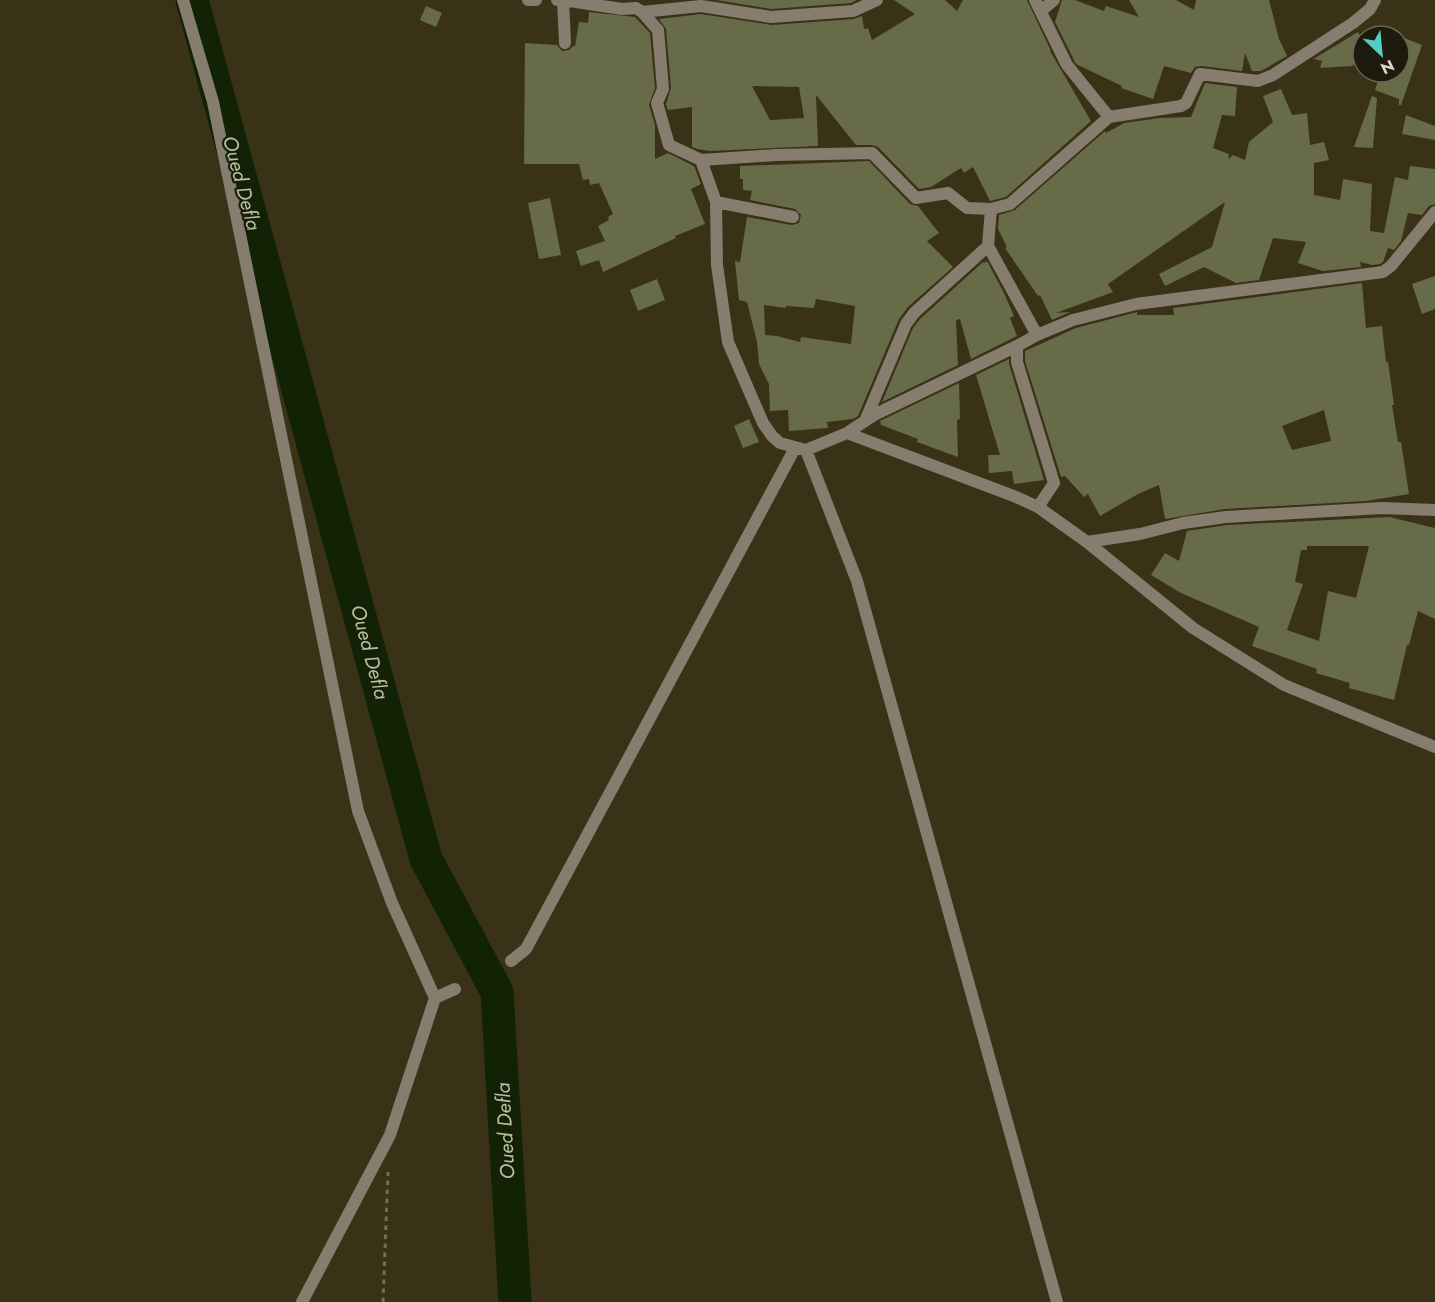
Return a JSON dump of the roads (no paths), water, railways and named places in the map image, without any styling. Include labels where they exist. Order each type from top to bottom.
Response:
[{"type":"street","points":[[183,0],[213,102],[358,811],[392,903],[435,998],[390,1134],[302,1302]]},
{"type":"street","points":[[528,0],[536,0]]},
{"type":"street","points":[[555,0],[622,9],[636,8],[658,30],[663,89],[657,103],[669,145],[701,160],[776,155],[872,153],[915,198],[948,193],[967,208],[991,209],[1010,204],[1109,117],[1181,106],[1186,103],[1200,74],[1258,81],[1273,75],[1353,23],[1370,9],[1375,0]]},
{"type":"street","points":[[563,0],[565,43]]},
{"type":"street","points":[[642,12],[740,5],[771,17],[800,16],[853,11],[878,0]]},
{"type":"street","points":[[1054,0],[1038,5],[1067,65],[1109,117]]},
{"type":"street","points":[[701,160],[716,202],[717,265],[728,342],[763,423],[780,443],[800,449],[847,433],[876,414],[1017,346],[1037,334],[1073,320],[1136,304],[1383,272],[1391,266],[1435,212]]},
{"type":"street","points":[[716,202],[793,217]]},
{"type":"street","points":[[991,209],[988,246],[1037,334]]},
{"type":"street","points":[[865,421],[906,324],[914,313],[988,246]]},
{"type":"street","points":[[1017,346],[1017,362],[1054,483],[1038,507]]},
{"type":"street","points":[[847,433],[1038,507],[1087,542],[1193,628],[1284,685],[1435,747]]},
{"type":"street","points":[[511,961],[525,949],[800,449]]},
{"type":"street","points":[[800,449],[857,581],[1057,1302]]},
{"type":"street","points":[[1087,542],[1226,517],[1382,508],[1435,510]]},
{"type":"street","points":[[435,998],[455,989]]},
{"type":"waterway","name":"Oued Defla","points":[[192,0],[426,859],[497,992],[515,1302]]}]
